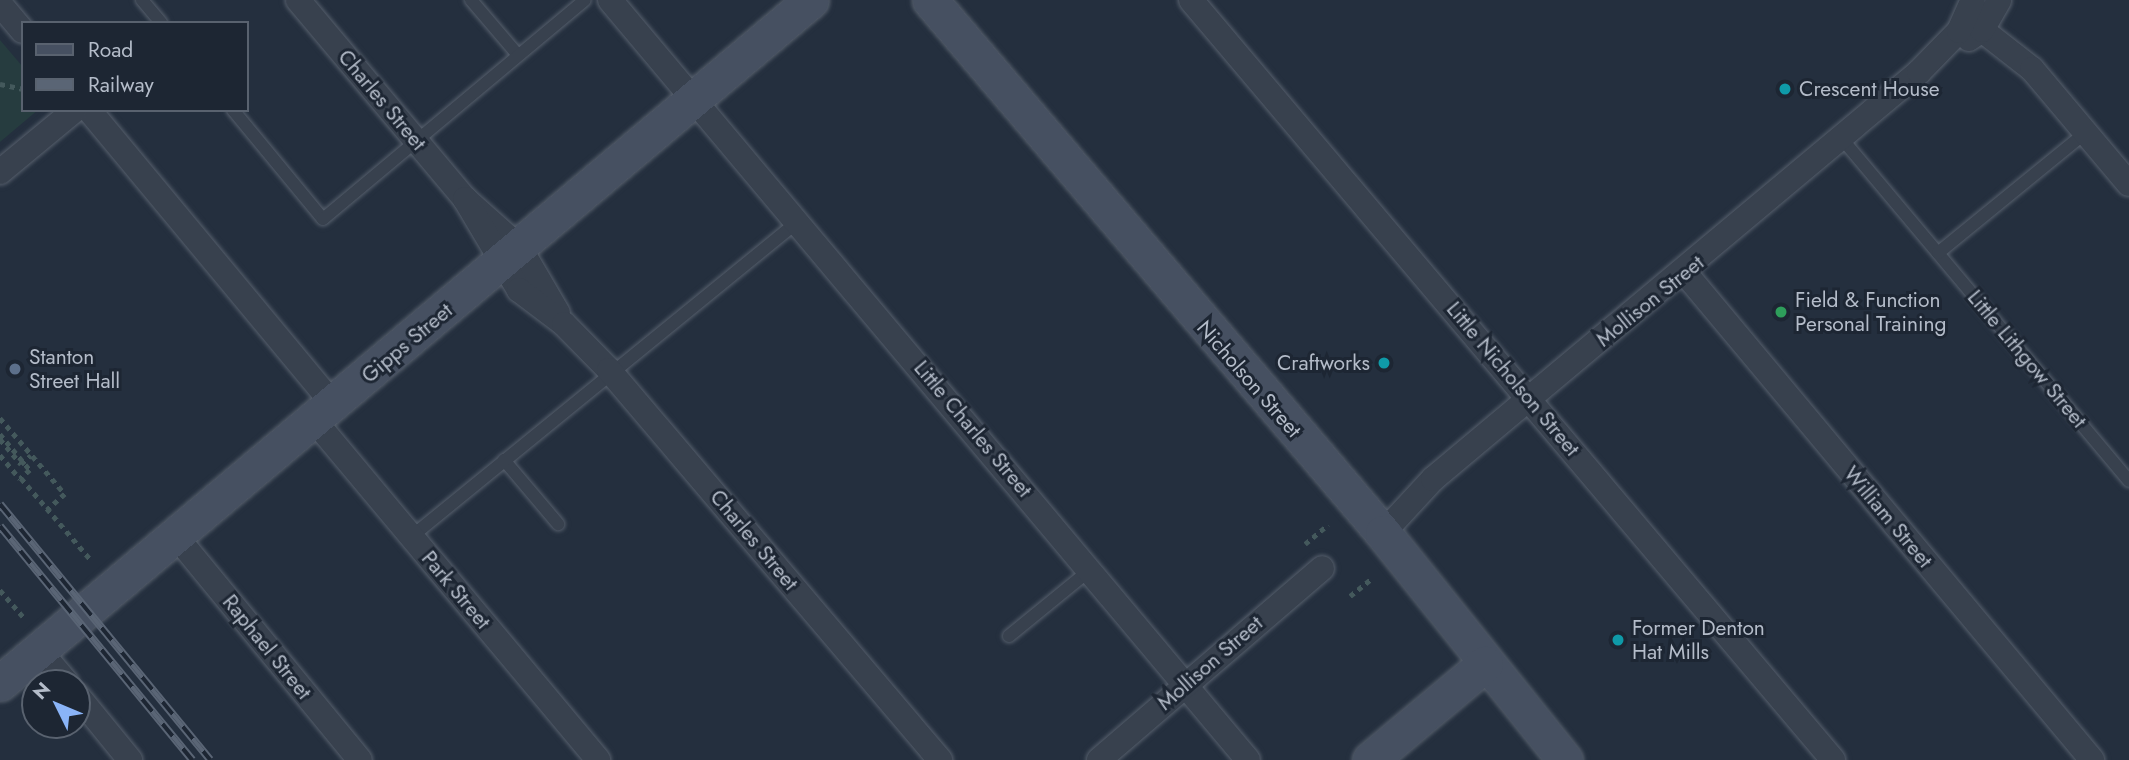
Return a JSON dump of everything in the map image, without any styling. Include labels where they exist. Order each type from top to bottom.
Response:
[{"type":"street","name":"Charles Street","points":[[298,0],[465,199],[510,257],[519,290],[564,324],[609,370],[940,760]]},
{"type":"street","name":"Little Charles Street","points":[[610,0],[799,221],[1248,760]]},
{"type":"street","name":"Gipps Street","points":[[0,683],[510,257],[811,0]]},
{"type":"street","name":"Nicholson Street","points":[[930,0],[1383,533],[1485,664],[1565,760]]},
{"type":"street","name":"Little Nicholson Street","points":[[1191,0],[1833,760]]},
{"type":"street","name":"Mollison Street","points":[[1383,533],[1433,479],[1685,273],[1919,72],[1959,31],[1973,0]]},
{"type":"street","name":"Mollison Street","points":[[1919,72],[1982,30],[1999,0]]},
{"type":"street","points":[[0,4],[21,29]]},
{"type":"street","points":[[1982,30],[2032,69],[2129,184]]},
{"type":"street","points":[[0,172],[73,112]]},
{"type":"street","name":"Park Street","points":[[91,112],[324,412],[411,537],[598,760]]},
{"type":"street","name":"William Street","points":[[1685,273],[2092,760]]},
{"type":"street","name":"Raphael Street","points":[[175,535],[360,760]]},
{"type":"street","name":"Mollison Street","points":[[1099,760],[1185,683],[1322,568]]},
{"type":"street","points":[[39,650],[55,669]]},
{"type":"street","points":[[1370,760],[1485,664]]},
{"type":"street","points":[[91,712],[130,760]]},
{"type":"lane","points":[[142,0],[158,21]]},
{"type":"lane","points":[[471,0],[517,55]]},
{"type":"lane","points":[[235,112],[323,219],[584,0]]},
{"type":"lane","points":[[1938,253],[2085,133]]},
{"type":"lane","name":"Little Lithgow Street","points":[[1843,140],[2129,481]]},
{"type":"lane","points":[[411,537],[609,370],[799,221]]},
{"type":"lane","points":[[503,460],[558,524]]},
{"type":"lane","points":[[1009,636],[1090,569]]},
{"type":"path","points":[[0,85],[21,89]]},
{"type":"path","points":[[0,418],[65,494],[47,510]]},
{"type":"path","points":[[0,434],[30,470],[21,478]]},
{"type":"path","points":[[0,439],[21,464],[31,455]]},
{"type":"path","points":[[0,455],[92,561]]},
{"type":"path","points":[[1305,544],[1328,525]]},
{"type":"path","points":[[1350,596],[1371,579]]},
{"type":"path","points":[[0,590],[24,618]]},
{"type":"green space","points":[[0,40],[21,65],[21,112],[36,112],[0,142]]},
{"type":"railway","points":[[0,504],[210,760]]},
{"type":"railway","points":[[0,526],[192,760]]},
{"type":"place","name":"Crescent House","points":[[1785,89]]},
{"type":"place","name":"Field & Function Personal Training","points":[[1781,312]]},
{"type":"place","name":"Craftworks","points":[[1384,363]]},
{"type":"place","name":"Stanton Street Hall","points":[[15,369]]},
{"type":"place","name":"Former Denton Hat Mills","points":[[1618,640]]}]
